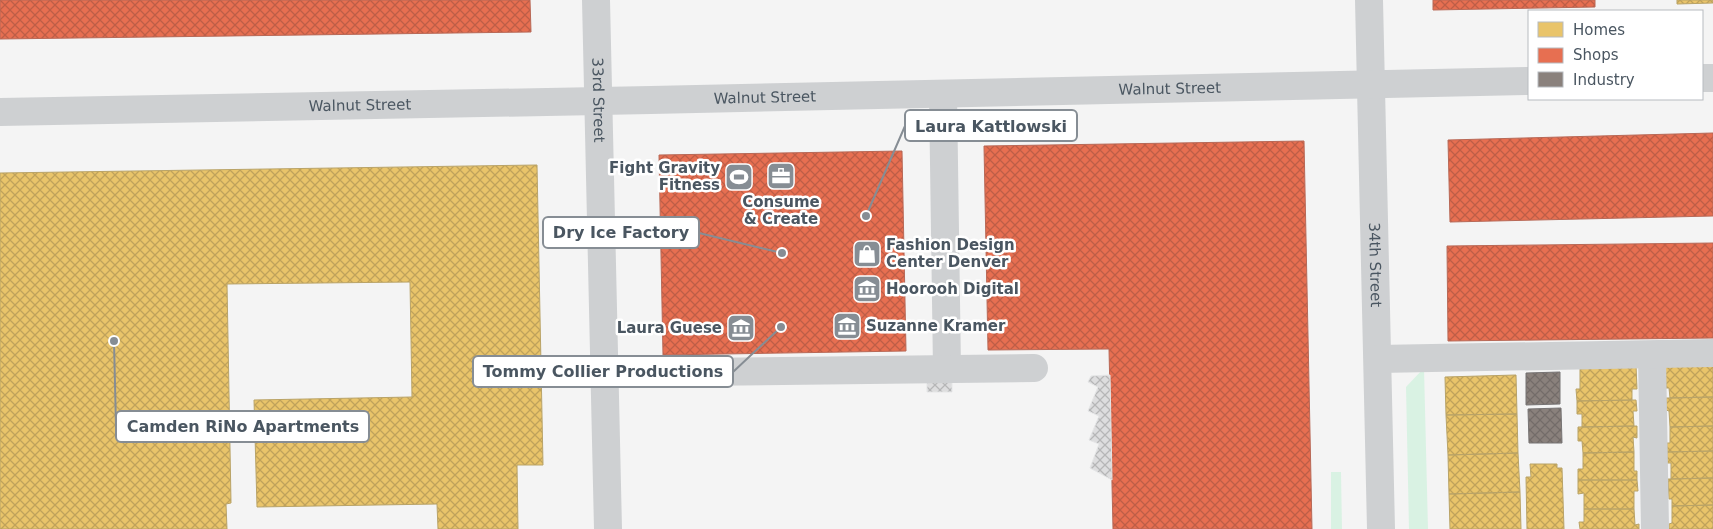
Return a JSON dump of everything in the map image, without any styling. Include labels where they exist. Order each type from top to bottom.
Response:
[{"type":"street","name":"33rd Street","points":[[596,0],[608,529]]},
{"type":"street","name":"34th Street","points":[[1369,0],[1381,529]]},
{"type":"street","name":"Walnut Street","points":[[0,112],[1528,81]]},
{"type":"street","points":[[943,94],[948,369]]},
{"type":"street","points":[[1378,359],[1713,353]]},
{"type":"street","points":[[1652,354],[1655,529]]},
{"type":"street","points":[[605,373],[1034,368]]},
{"type":"green space","points":[[1424,368],[1428,529],[1409,529],[1406,387]]},
{"type":"green space","points":[[1331,472],[1341,472],[1342,529],[1331,529]]},
{"type":"building: Homes","points":[[1677,0],[1713,0],[1713,3],[1677,4]]},
{"type":"building: Homes","points":[[537,165],[543,465],[517,465],[518,529],[438,529],[437,504],[257,507],[254,400],[412,397],[410,282],[227,284],[231,503],[226,504],[227,529],[0,529],[0,173]]},
{"type":"building: Homes","points":[[1636,365],[1637,389],[1632,389],[1632,400],[1577,401],[1576,389],[1580,389],[1580,369]]},
{"type":"building: Homes","points":[[1665,365],[1713,366],[1713,397],[1670,398],[1669,388],[1666,388]]},
{"type":"building: Homes","points":[[1516,375],[1517,414],[1446,415],[1445,377]]},
{"type":"building: Homes","points":[[1713,397],[1713,426],[1670,427],[1669,411],[1666,410],[1666,398]]},
{"type":"building: Homes","points":[[1636,400],[1637,411],[1633,411],[1634,426],[1582,427],[1582,414],[1577,414],[1577,401]]},
{"type":"building: Homes","points":[[1517,414],[1518,453],[1448,455],[1446,415]]},
{"type":"building: Homes","points":[[1637,426],[1637,438],[1633,437],[1634,452],[1583,453],[1582,441],[1578,441],[1578,427]]},
{"type":"building: Homes","points":[[1713,426],[1713,451],[1667,452],[1667,443],[1670,443],[1670,427]]},
{"type":"building: Homes","points":[[1713,451],[1713,478],[1671,479],[1671,463],[1667,463],[1667,452]]},
{"type":"building: Homes","points":[[1634,452],[1634,471],[1637,471],[1637,480],[1578,480],[1578,469],[1583,469],[1583,453]]},
{"type":"building: Homes","points":[[1518,453],[1520,492],[1449,494],[1448,455]]},
{"type":"building: Homes","points":[[1530,464],[1557,464],[1557,468],[1562,468],[1564,529],[1527,529],[1526,477],[1531,477]]},
{"type":"building: Homes","points":[[1713,478],[1713,505],[1672,506],[1672,499],[1669,499],[1668,479]]},
{"type":"building: Homes","points":[[1578,480],[1637,480],[1638,491],[1634,491],[1634,509],[1584,509],[1584,493],[1578,494]]},
{"type":"building: Homes","points":[[1520,492],[1521,529],[1450,529],[1449,494]]},
{"type":"building: Homes","points":[[1713,505],[1713,529],[1669,529],[1669,524],[1672,523],[1672,506]]},
{"type":"building: Homes","points":[[1584,509],[1634,509],[1635,525],[1639,524],[1639,529],[1580,529],[1579,522],[1584,522]]},
{"type":"building: Shops","points":[[0,0],[530,0],[531,32],[0,39]]},
{"type":"building: Shops","points":[[1433,0],[1595,0],[1595,7],[1433,10]]},
{"type":"building: Shops","points":[[1713,133],[1713,216],[1450,222],[1448,140]]},
{"type":"building: Shops","points":[[1304,141],[1312,529],[1113,529],[1109,349],[988,350],[984,146]]},
{"type":"building: Shops","points":[[902,151],[906,351],[663,355],[659,155]]},
{"type":"building: Shops","points":[[1713,243],[1713,338],[1448,341],[1447,246]]},
{"type":"building: Industry","points":[[1560,372],[1560,404],[1526,405],[1526,373]]},
{"type":"building: Industry","points":[[1561,408],[1562,443],[1529,443],[1528,409]]},
{"type":"building: Other","points":[[1110,375],[1112,480],[1090,468],[1099,444],[1089,440],[1099,416],[1088,411],[1098,387],[1088,382],[1091,376]]},
{"type":"building: Other","points":[[927,381],[952,381],[952,392],[927,392]]},
{"type":"place","name":"Consume & Create","points":[[781,176]]},
{"type":"place","name":"Fight Gravity Fitness","points":[[739,177]]},
{"type":"place","name":"Laura Kattlowski","points":[[866,216]]},
{"type":"place","name":"Dry Ice Factory","points":[[782,253]]},
{"type":"place","name":"Fashion Design Center Denver","points":[[867,254]]},
{"type":"place","name":"Hoorooh Digital","points":[[867,289]]},
{"type":"place","name":"Suzanne Kramer","points":[[847,326]]},
{"type":"place","name":"Tommy Collier Productions","points":[[781,327]]},
{"type":"place","name":"Laura Guese","points":[[741,328]]},
{"type":"place","name":"Camden RiNo Apartments","points":[[114,341]]}]
